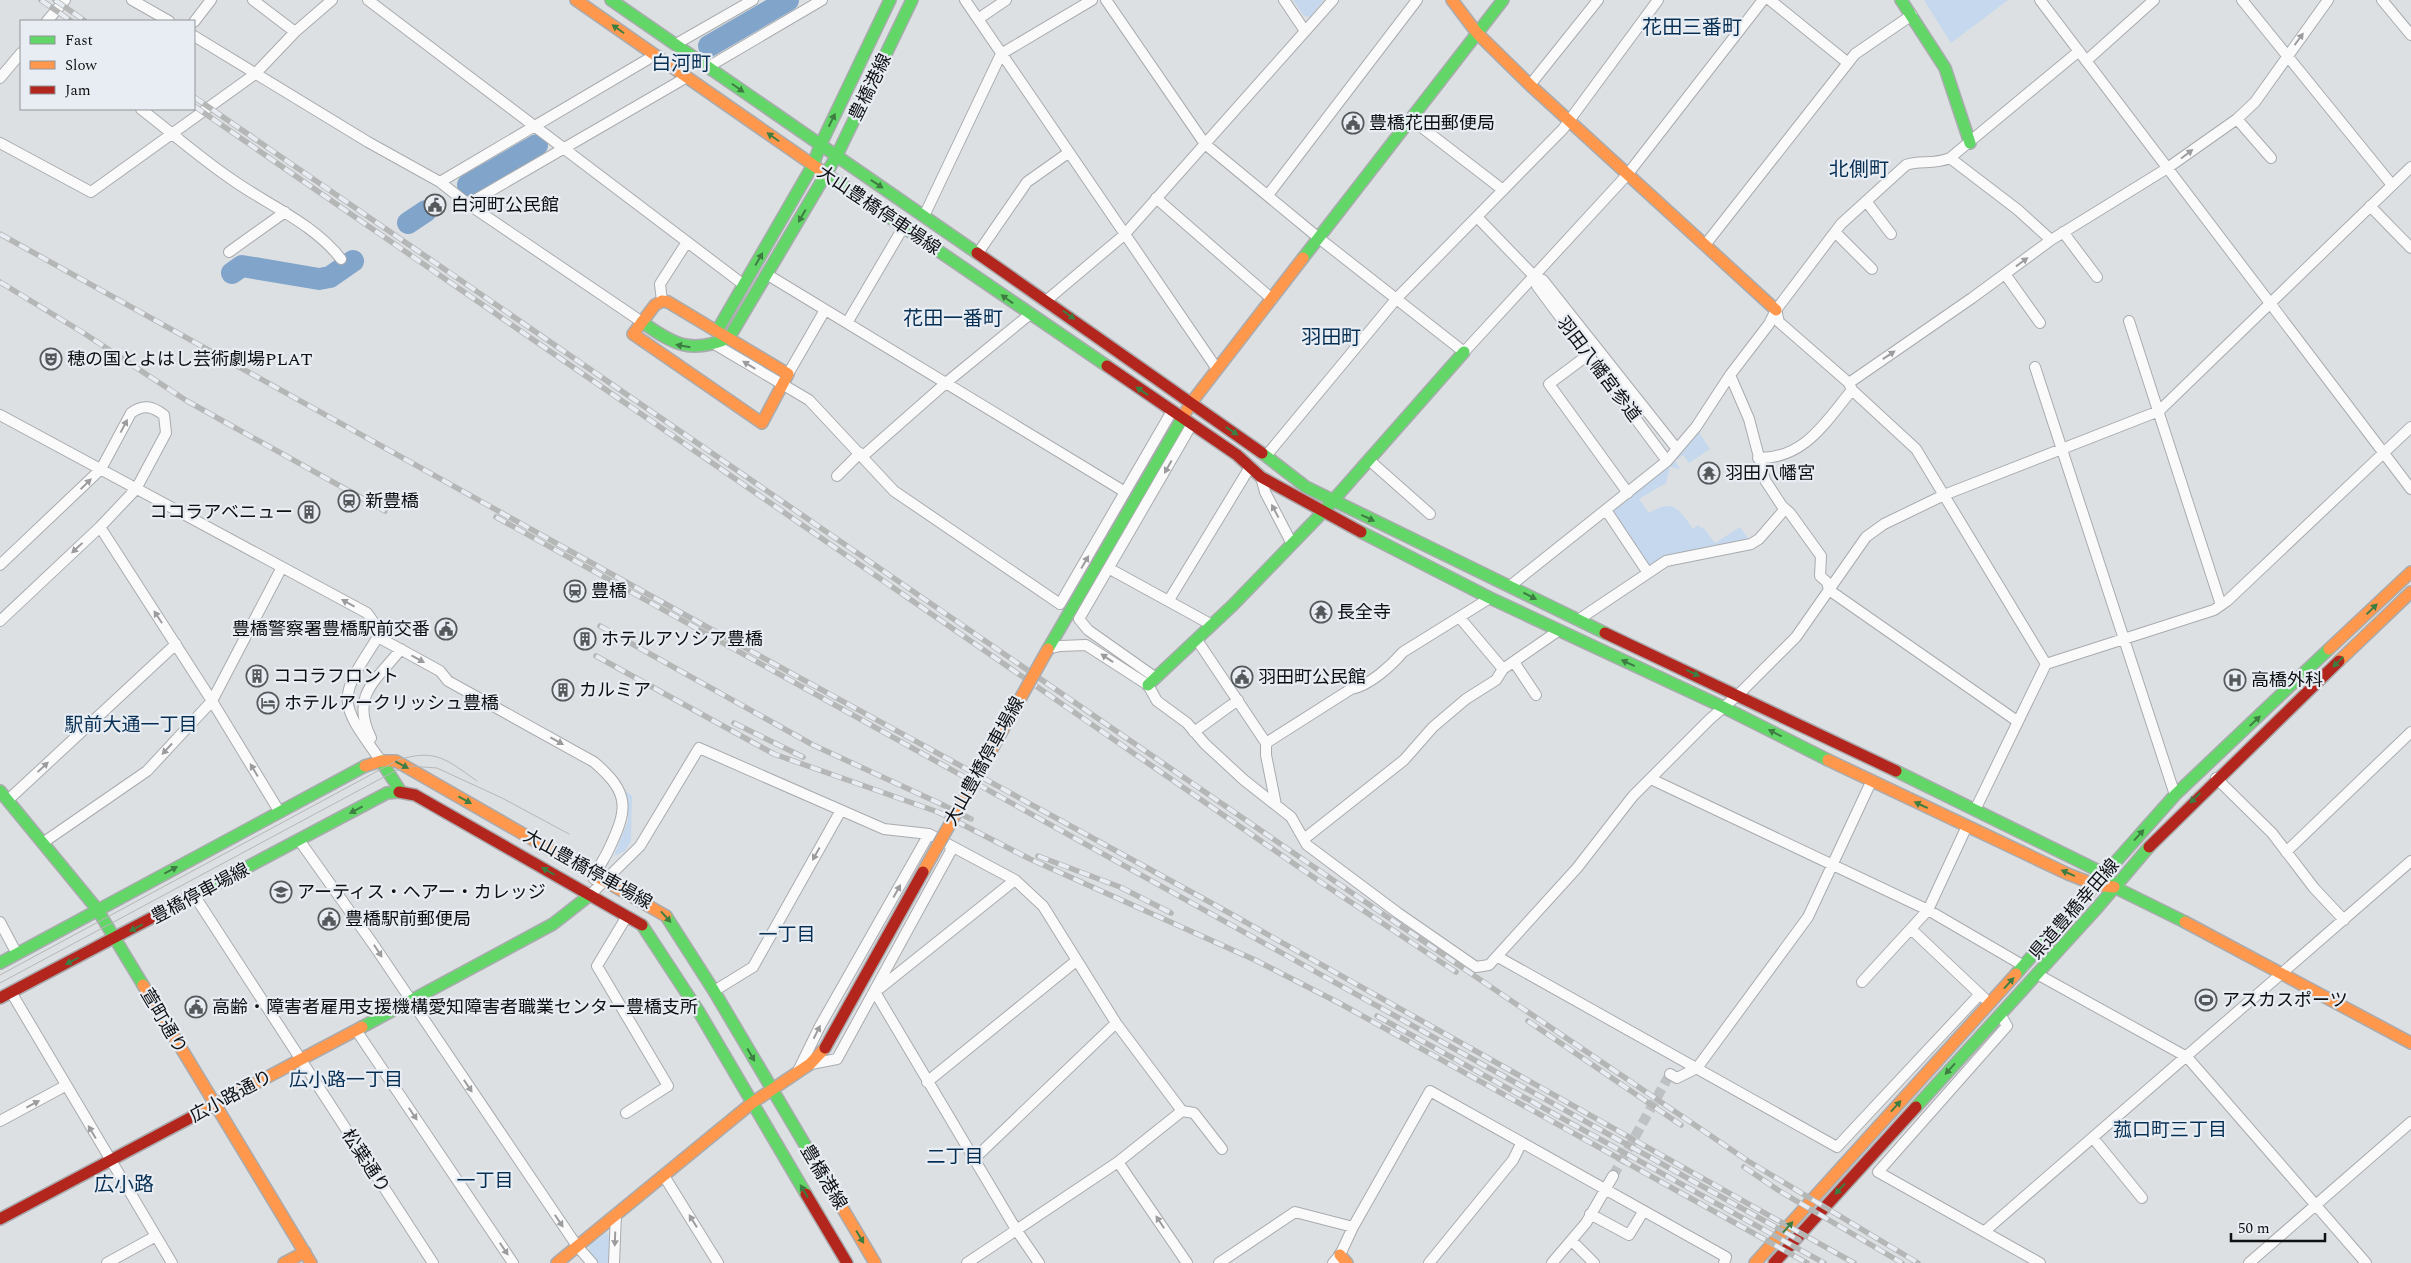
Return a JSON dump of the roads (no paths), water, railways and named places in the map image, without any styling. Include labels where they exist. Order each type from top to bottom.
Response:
[{"type":"main road","name":"大山豊橋停車場線","points":[[576,0],[904,226],[1029,315],[1182,418]]},
{"type":"main road","name":"大山豊橋停車場線","points":[[401,792],[415,795],[642,926],[653,938],[699,1012],[752,1103],[795,1076],[825,1048],[1048,649],[1182,418],[1192,404],[1046,300],[820,146],[611,0]]},
{"type":"main road","name":"豊橋港線","points":[[701,348],[712,328],[744,285],[813,165],[820,146],[890,0]]},
{"type":"main road","name":"豊橋港線","points":[[729,338],[768,276],[827,174],[912,0]]},
{"type":"main road","points":[[1452,0],[1477,34],[1530,85],[1776,310]]},
{"type":"main road","points":[[1503,0],[1320,239],[1217,369],[1192,404],[1306,486],[1332,501],[1578,620],[1739,694],[2105,874],[2114,887]]},
{"type":"main road","points":[[1901,0],[1945,68],[1957,99],[1970,143]]},
{"type":"main road","points":[[668,302],[788,374],[762,423],[633,334],[642,322],[655,305],[668,302]]},
{"type":"main road","points":[[642,322],[673,344],[701,348],[729,338]]},
{"type":"main road","points":[[1152,682],[1197,640],[1323,512],[1464,352]]},
{"type":"main road","points":[[1182,418],[1237,455],[1261,477],[1323,512],[1490,598],[1723,707],[1871,782],[2096,885],[2114,887],[2146,902],[2411,1043]]},
{"type":"main road","name":"県道豊橋幸田線","points":[[1755,1263],[2024,966],[2175,795],[2411,572]]},
{"type":"main road","name":"県道豊橋幸田線","points":[[1774,1263],[2037,974],[2159,835],[2411,592]]},
{"type":"main road","name":"大山豊橋停車場線","points":[[381,761],[396,761],[664,913],[714,991],[772,1090]]},
{"type":"main road","points":[[381,761],[401,792]]},
{"type":"main road","name":"豊橋停車場線","points":[[0,963],[358,768],[381,761]]},
{"type":"main road","name":"豊橋停車場線","points":[[0,998],[387,793],[401,792]]},
{"type":"main road","name":"萱町通り","points":[[4,795],[97,909],[311,1263]]},
{"type":"main road","name":"広小路通り","points":[[0,1219],[553,924],[590,895]]},
{"type":"main road","name":"豊橋港線","points":[[772,1090],[875,1263]]},
{"type":"main road","name":"豊橋港線","points":[[752,1103],[847,1263]]},
{"type":"main road","points":[[557,1263],[752,1103]]},
{"type":"main road","points":[[284,1263],[305,1252]]},
{"type":"street","points":[[48,20],[65,0]]},
{"type":"street","points":[[132,0],[167,20]]},
{"type":"street","points":[[195,21],[211,0]]},
{"type":"street","points":[[253,0],[295,32]]},
{"type":"street","points":[[0,143],[91,192],[255,74],[295,32],[332,0]]},
{"type":"street","points":[[368,0],[744,285]]},
{"type":"street","points":[[677,45],[753,0]]},
{"type":"street","points":[[708,67],[822,0]]},
{"type":"street","points":[[965,0],[1217,369]]},
{"type":"street","points":[[978,19],[1006,0]]},
{"type":"street","points":[[924,216],[1001,54],[1092,0]]},
{"type":"street","points":[[1106,0],[1205,144],[1320,239],[1464,352],[1628,175],[1763,0]]},
{"type":"street","points":[[1284,0],[1305,31]]},
{"type":"street","points":[[1046,300],[1124,235],[1333,0]]},
{"type":"street","points":[[1268,195],[1417,0]]},
{"type":"street","points":[[1530,85],[1598,0]]},
{"type":"street","points":[[1266,456],[1397,298],[1570,121],[1658,0]]},
{"type":"street","points":[[1770,0],[1848,63]]},
{"type":"street","points":[[2040,0],[2166,169],[2411,489]]},
{"type":"street","points":[[2086,61],[2154,0]]},
{"type":"street","points":[[2242,0],[2392,185]]},
{"type":"street","points":[[1758,458],[1779,454],[1802,446],[1816,435],[1850,386],[2051,240],[2166,169],[2237,119],[2254,102],[2328,0]]},
{"type":"street","points":[[2382,0],[2411,35]]},
{"type":"street","points":[[1704,245],[1856,54],[1912,15]]},
{"type":"street","points":[[195,37],[368,142],[440,182],[468,204],[642,322]]},
{"type":"street","points":[[1510,586],[1667,461],[1696,427],[1730,375],[1769,324],[1776,310],[1841,224],[1906,165],[1913,162],[1939,162],[1950,158],[2079,51]]},
{"type":"street","points":[[0,78],[20,54]]},
{"type":"street","points":[[440,182],[657,56]]},
{"type":"street","points":[[468,204],[566,149],[682,74]]},
{"type":"street","points":[[142,110],[172,132],[179,141],[234,181],[285,212],[342,259]]},
{"type":"street","points":[[2237,119],[2271,158]]},
{"type":"street","points":[[1412,120],[1503,190]]},
{"type":"street","points":[[978,253],[1027,182],[1068,153]]},
{"type":"street","points":[[1950,158],[2018,210],[2051,240]]},
{"type":"street","points":[[1182,418],[1110,569],[1079,619],[1088,630],[1152,682],[1157,701],[1180,718],[1244,780],[1291,817],[1307,845],[1390,908],[1476,967],[1489,965],[1576,868],[1633,796],[1796,637],[1866,537],[1884,524],[1944,495],[2159,411],[2411,166]]},
{"type":"street","points":[[1156,198],[1272,299]]},
{"type":"street","points":[[1866,201],[1891,234]]},
{"type":"street","points":[[2370,206],[2411,248]]},
{"type":"street","points":[[229,252],[285,212]]},
{"type":"street","points":[[1477,217],[1534,276],[1543,280],[1677,449]]},
{"type":"street","points":[[847,323],[904,226]]},
{"type":"street","points":[[1835,232],[1872,269]]},
{"type":"street","points":[[2064,232],[2097,277]]},
{"type":"street","points":[[662,302],[660,284],[687,242]]},
{"type":"street","points":[[2005,274],[2040,323]]},
{"type":"street","points":[[768,276],[947,382],[1125,492]]},
{"type":"street","name":"羽田八幡宮参道","points":[[1534,276],[1537,286],[1667,461]]},
{"type":"street","points":[[788,374],[825,310]]},
{"type":"street","points":[[1776,310],[1779,322],[1916,449],[2046,664]]},
{"type":"street","points":[[837,476],[1029,315]]},
{"type":"street","points":[[2129,321],[2221,605]]},
{"type":"street","points":[[716,344],[809,400],[894,491],[1060,604],[1125,492],[1182,418]]},
{"type":"street","points":[[1588,355],[1549,384],[1628,493]]},
{"type":"street","points":[[2035,367],[2122,639],[2175,795]]},
{"type":"street","points":[[1730,375],[1749,419],[1765,480],[1821,556],[1820,576],[1827,582],[1829,590],[2017,721]]},
{"type":"street","points":[[0,565],[101,470],[131,413],[139,407],[148,406],[164,415],[166,432],[136,489],[100,527],[0,621]]},
{"type":"street","points":[[0,415],[367,613],[377,627],[378,636],[352,676],[346,700],[350,714],[381,761]]},
{"type":"street","points":[[1975,810],[2046,664],[2214,610],[2411,427]]},
{"type":"street","points":[[1369,460],[1430,514]]},
{"type":"street","points":[[1169,600],[1250,467]]},
{"type":"street","points":[[1261,477],[1265,492],[1292,544]]},
{"type":"street","points":[[1578,620],[1666,561],[1751,544],[1759,539],[1785,509]]},
{"type":"street","points":[[1606,510],[1648,573]]},
{"type":"street","points":[[100,527],[176,644],[280,811]]},
{"type":"street","points":[[44,842],[147,771],[212,701],[282,567]]},
{"type":"street","points":[[1110,569],[1212,625]]},
{"type":"street","points":[[1266,743],[1351,688],[1359,687],[1395,661],[1403,652],[1490,598]]},
{"type":"street","points":[[1460,618],[1503,669]]},
{"type":"street","points":[[1304,839],[1404,760],[1433,727],[1466,699],[1496,680],[1503,669],[1558,631]]},
{"type":"street","points":[[378,636],[440,671],[448,681],[594,762],[612,777],[620,790],[623,805],[622,818],[608,852],[596,873],[590,895]]},
{"type":"street","points":[[1197,640],[1266,743],[1266,755],[1276,805]]},
{"type":"street","points":[[4,795],[176,644]]},
{"type":"street","points":[[1048,649],[1060,646],[1086,645],[1152,682]]},
{"type":"street","points":[[381,761],[366,729],[362,702],[365,694],[401,649]]},
{"type":"street","points":[[1514,662],[1536,695]]},
{"type":"street","points":[[1194,732],[1238,700]]},
{"type":"street","points":[[2286,852],[2411,732]]},
{"type":"street","points":[[590,895],[640,846],[700,748],[840,812],[884,829],[929,834],[1015,880],[1043,906],[1116,1023],[1182,1111],[1194,1113],[1222,1149]]},
{"type":"street","points":[[2216,778],[2272,833],[2344,920]]},
{"type":"street","points":[[1651,780],[1928,910],[2024,966]]},
{"type":"street","points":[[1670,1074],[1677,1078],[1697,1068],[1808,917],[1871,782]]},
{"type":"street","points":[[714,991],[752,967],[840,812]]},
{"type":"street","points":[[1862,982],[1928,910],[1967,826]]},
{"type":"street","points":[[795,1076],[820,1026],[929,834]]},
{"type":"street","points":[[299,840],[373,944],[577,1246],[592,1263]]},
{"type":"street","points":[[810,1064],[837,1059],[953,847]]},
{"type":"street","points":[[1985,1231],[2411,861]]},
{"type":"street","points":[[875,992],[1015,880]]},
{"type":"street","name":"松葉通り","points":[[194,896],[432,1263]]},
{"type":"street","points":[[626,1113],[668,1086],[597,966],[627,916]]},
{"type":"street","points":[[0,922],[17,954]]},
{"type":"street","points":[[1911,929],[1990,1003]]},
{"type":"street","points":[[1498,957],[1837,1147],[1980,994]]},
{"type":"street","points":[[928,1082],[1076,961]]},
{"type":"street","points":[[2037,974],[2187,1057],[2366,1263]]},
{"type":"street","points":[[11,992],[65,1086],[172,1263]]},
{"type":"street","points":[[875,992],[974,1159],[1039,1263]]},
{"type":"street","points":[[2000,1014],[2007,1026],[1878,1172],[2040,1263]]},
{"type":"street","points":[[974,1159],[1116,1023]]},
{"type":"street","points":[[356,1030],[513,1263]]},
{"type":"street","points":[[0,1122],[65,1086]]},
{"type":"street","points":[[1340,1260],[1353,1227],[1430,1091],[1726,1258],[1724,1263]]},
{"type":"street","points":[[967,1263],[1118,1162],[1182,1111]]},
{"type":"street","points":[[2250,1263],[2411,1122]]},
{"type":"street","points":[[2093,1138],[2142,1198]]},
{"type":"street","points":[[1429,1263],[1513,1160],[1521,1144]]},
{"type":"street","points":[[1118,1162],[1187,1263]]},
{"type":"street","points":[[664,1176],[718,1263]]},
{"type":"street","points":[[1552,1263],[1572,1241],[1613,1176]]},
{"type":"street","points":[[1219,1263],[1295,1212],[1353,1227]]},
{"type":"street","points":[[1590,1214],[1629,1235],[1643,1212]]},
{"type":"street","points":[[614,1263],[616,1214]]},
{"type":"street","points":[[107,1263],[156,1236]]},
{"type":"street","points":[[1572,1241],[1594,1263]]},
{"type":"waterway","points":[[709,46],[788,0]]},
{"type":"waterway","points":[[468,185],[537,145]]},
{"type":"waterway","points":[[408,223],[426,211]]},
{"type":"waterway","points":[[232,273],[242,266],[319,279],[330,277],[353,261]]},
{"type":"tunnel","points":[[1613,1176],[1670,1074]]},
{"type":"tram line","points":[[0,975],[398,760],[422,755],[441,758],[477,781]]},
{"type":"tram line","points":[[0,983],[395,771],[409,766],[437,768],[502,798],[569,834]]},
{"type":"railway","points":[[41,0],[70,20]]},
{"type":"railway","points":[[55,0],[84,20]]},
{"type":"railway","points":[[195,98],[1330,878],[1748,1161],[1918,1263]]},
{"type":"railway","points":[[195,107],[1322,883],[1456,972]]},
{"type":"railway","points":[[0,234],[707,627],[1206,900],[1854,1263]]},
{"type":"railway","points":[[0,282],[82,332],[187,401],[385,511]]},
{"type":"railway","points":[[496,517],[1799,1240]]},
{"type":"railway","points":[[600,626],[813,745],[971,819]]},
{"type":"railway","points":[[596,656],[774,754],[938,812],[1030,859],[1255,960],[1341,1004],[1807,1263]]},
{"type":"railway","points":[[734,723],[803,757]]},
{"type":"railway","points":[[1038,856],[1120,887],[1171,913]]},
{"type":"railway","points":[[1377,1016],[1824,1263]]},
{"type":"railway","points":[[1528,1021],[1681,1125]]},
{"type":"railway","points":[[1744,1167],[1778,1190],[1902,1263]]},
{"type":"place","name":"豊橋花田郵便局","points":[[1353,123]]},
{"type":"place","name":"白河町公民館","points":[[435,205]]},
{"type":"place","name":"穂の国とよはし芸術劇場PLAT","points":[[51,359]]},
{"type":"place","name":"羽田八幡宮","points":[[1709,473]]},
{"type":"place","name":"新豊橋","points":[[349,501]]},
{"type":"place","name":"ココラアベニュー","points":[[309,512]]},
{"type":"place","name":"豊橋","points":[[575,591]]},
{"type":"place","name":"長全寺","points":[[1321,612]]},
{"type":"place","name":"豊橋警察署豊橋駅前交番","points":[[446,629]]},
{"type":"place","name":"ホテルアソシア豊橋","points":[[585,639]]},
{"type":"place","name":"ココラフロント","points":[[257,676]]},
{"type":"place","name":"羽田町公民館","points":[[1242,677]]},
{"type":"place","name":"高橋外科","points":[[2235,680]]},
{"type":"place","name":"カルミア","points":[[563,690]]},
{"type":"place","name":"ホテルアークリッシュ豊橋","points":[[268,703]]},
{"type":"place","name":"アーティス・ヘアー・カレッジ","points":[[281,892]]},
{"type":"place","name":"豊橋駅前郵便局","points":[[329,919]]},
{"type":"place","name":"アスカスポーツ","points":[[2206,1000]]},
{"type":"place","name":"高齢・障害者雇用支援機構愛知障害者職業センター豊橋支所","points":[[196,1007]]},
{"type":"district","name":"花田三番町","points":[[1692,27]]},
{"type":"district","name":"白河町","points":[[681,63]]},
{"type":"district","name":"北側町","points":[[1859,169]]},
{"type":"district","name":"花田一番町","points":[[953,318]]},
{"type":"district","name":"羽田町","points":[[1331,337]]},
{"type":"district","name":"駅前大通一丁目","points":[[131,724]]},
{"type":"district","name":"一丁目","points":[[787,934]]},
{"type":"district","name":"広小路一丁目","points":[[346,1079]]},
{"type":"district","name":"菰口町三丁目","points":[[2170,1129]]},
{"type":"district","name":"二丁目","points":[[955,1156]]},
{"type":"district","name":"一丁目","points":[[485,1180]]},
{"type":"district","name":"広小路","points":[[124,1184]]}]
